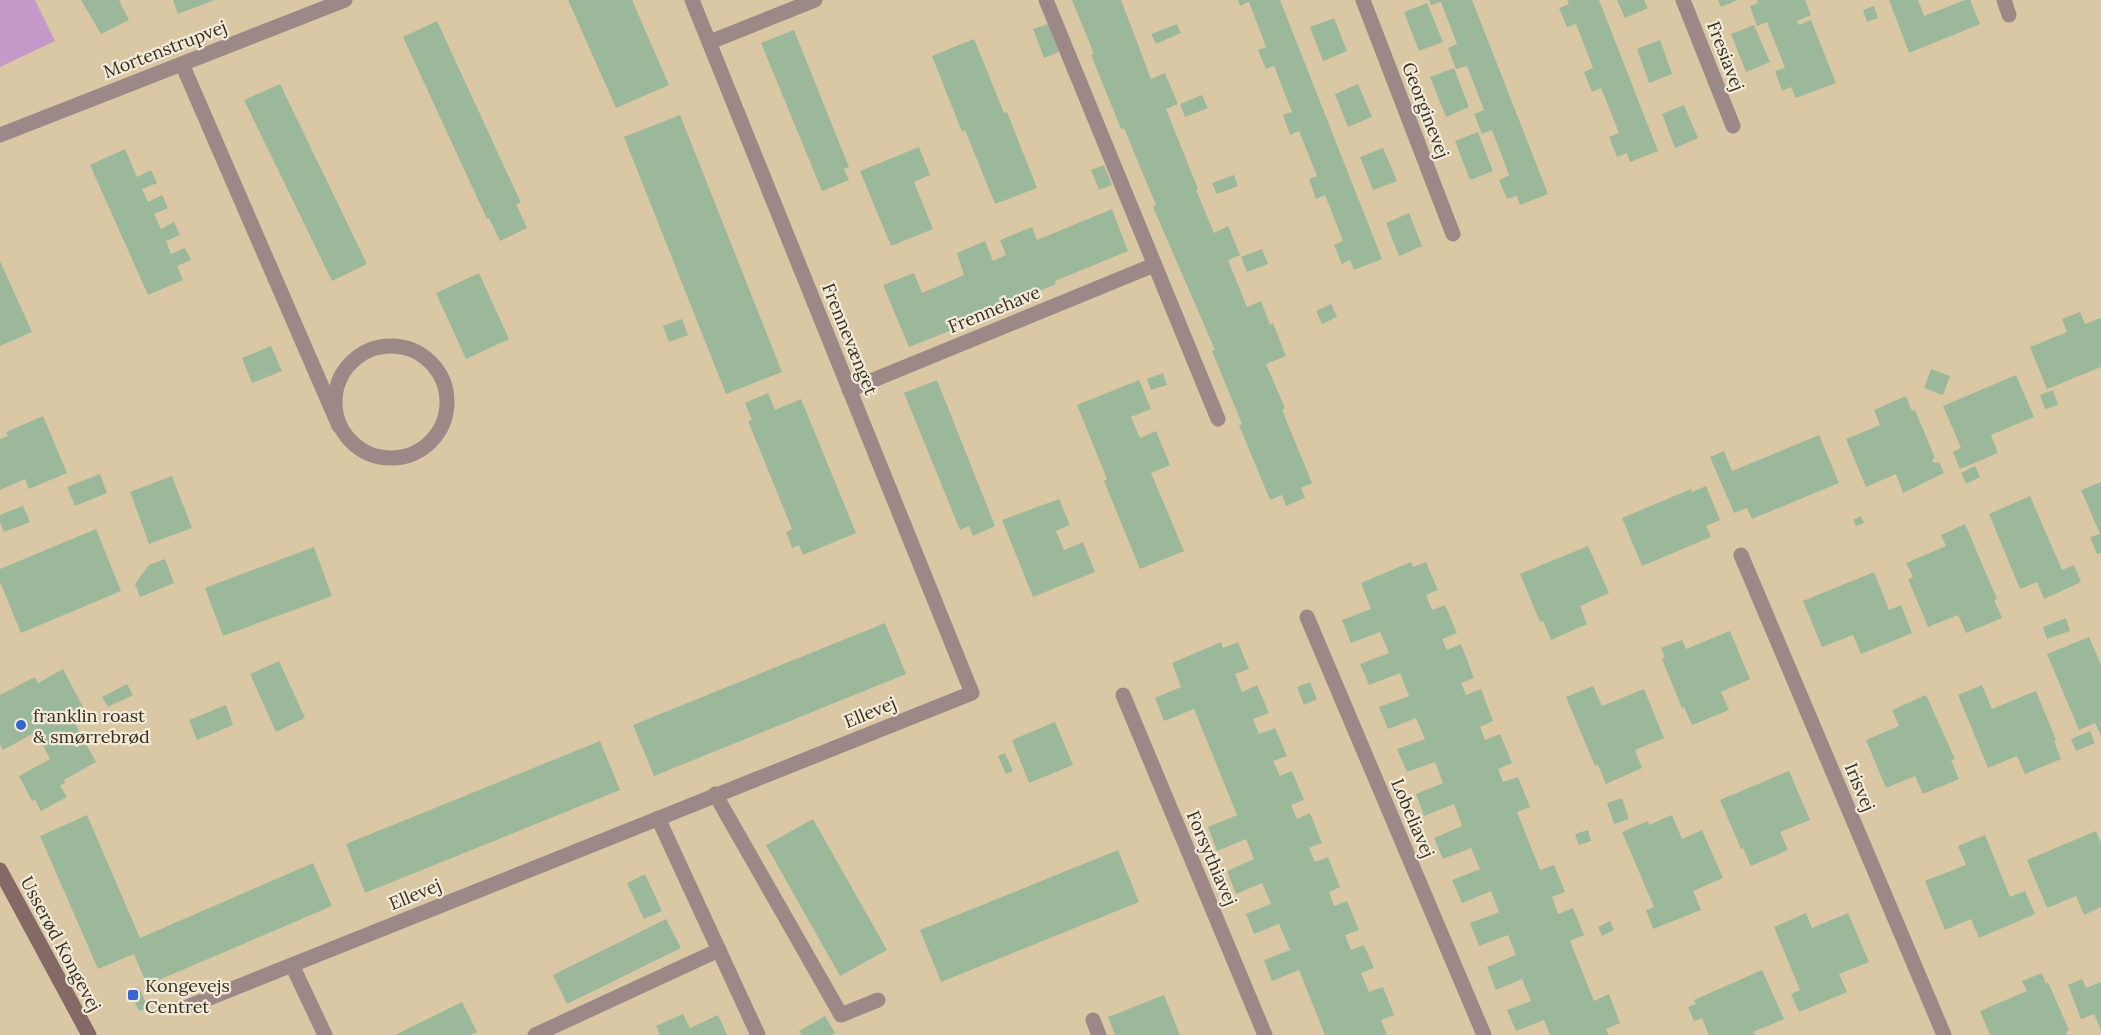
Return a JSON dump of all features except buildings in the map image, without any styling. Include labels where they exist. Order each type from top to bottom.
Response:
[{"type":"main road","name":"Usserød Kongevej","points":[[0,870],[89,1035]]},
{"type":"street","name":"Mortenstrupvej","points":[[0,135],[345,0]]},
{"type":"street","name":"Frennevænget","points":[[692,0],[972,693]]},
{"type":"street","points":[[710,42],[815,0]]},
{"type":"street","points":[[1046,0],[1218,419]]},
{"type":"street","name":"Georginevej","points":[[1363,0],[1453,234]]},
{"type":"street","name":"Fresiavej","points":[[1683,0],[1733,126]]},
{"type":"street","points":[[182,64],[339,426],[350,441],[364,453],[382,459],[402,458],[419,451],[434,439],[444,422],[448,403],[445,384],[435,367],[421,354],[404,347],[386,346],[368,350],[353,361],[342,374],[335,391],[335,410],[339,426]]},
{"type":"street","name":"Frennehave","points":[[849,390],[1154,265]]},
{"type":"street","name":"Irisvej","points":[[1741,555],[1944,1035]]},
{"type":"street","name":"Lobeliavej","points":[[1307,617],[1484,1035]]},
{"type":"street","name":"Ellevej","points":[[187,1007],[972,693]]},
{"type":"street","name":"Forsythiavej","points":[[1123,696],[1265,1035]]},
{"type":"street","points":[[715,794],[841,1015],[878,1000]]},
{"type":"street","points":[[658,818],[758,1035]]},
{"type":"street","points":[[535,1035],[718,950]]},
{"type":"street","points":[[292,965],[325,1035]]},
{"type":"street","points":[[1093,1020],[1099,1035]]},
{"type":"shaded area","points":[[0,0],[35,0],[55,41],[0,67]]},
{"type":"place","name":"franklin roast & smørrebrød","points":[[21,725]]},
{"type":"place","name":"Kongevejs Centret","points":[[133,995]]}]
